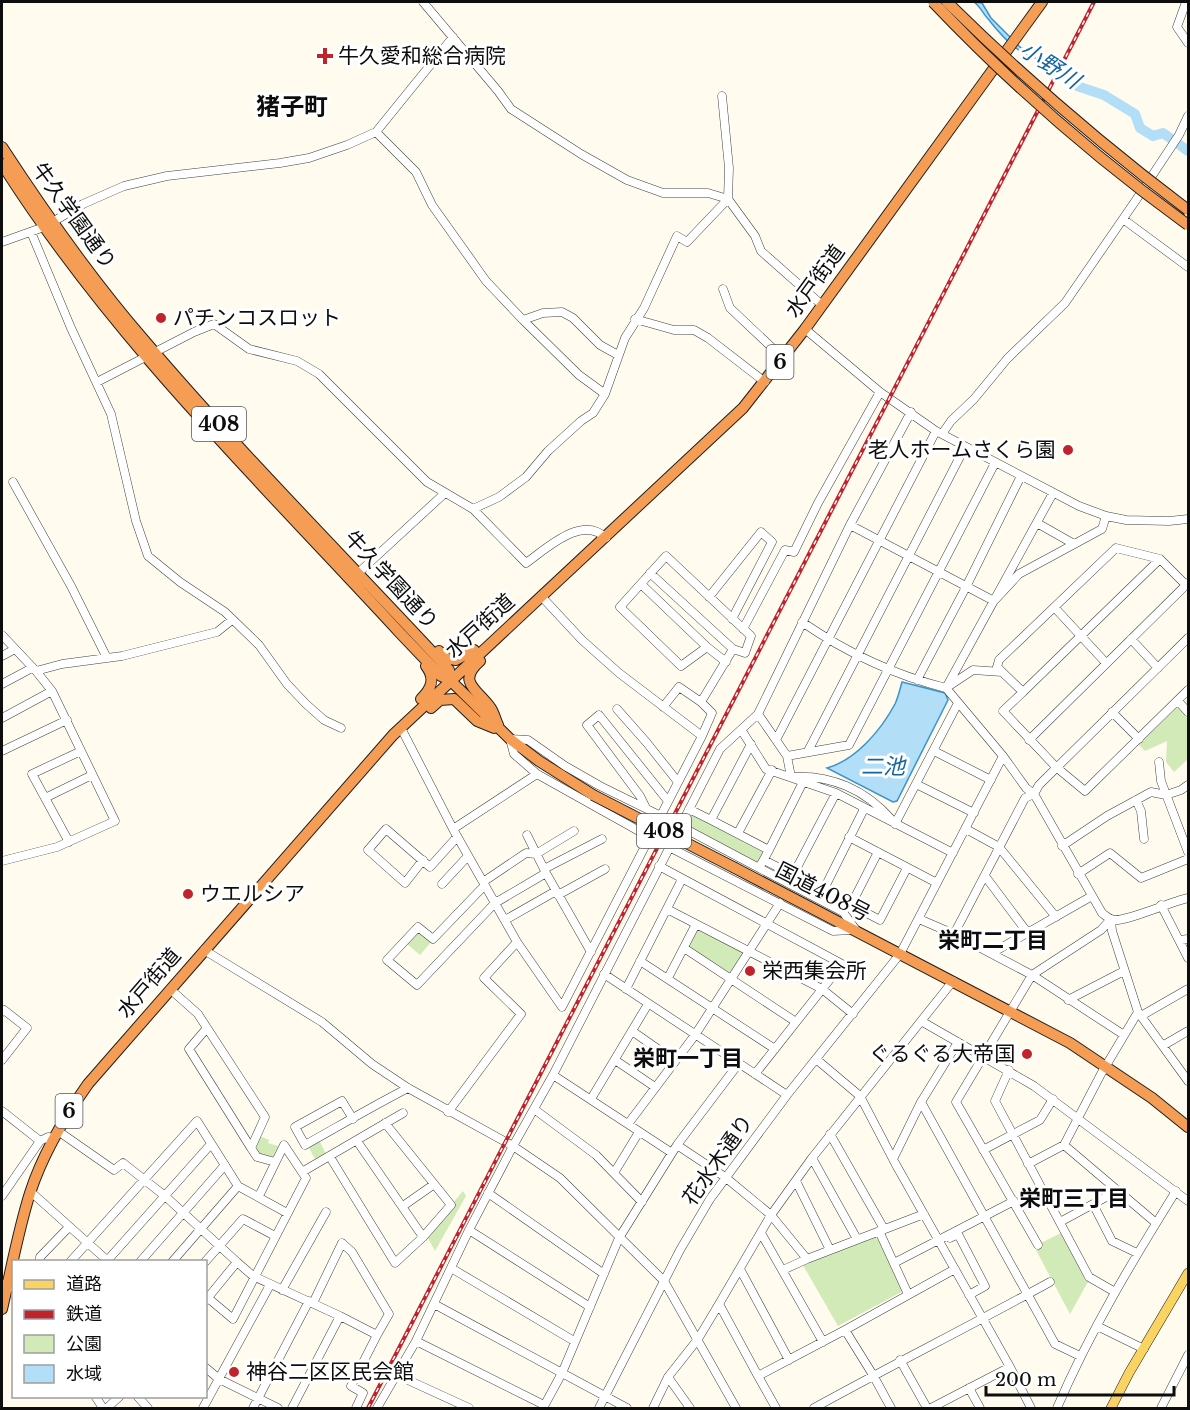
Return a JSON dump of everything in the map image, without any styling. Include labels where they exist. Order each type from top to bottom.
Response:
[{"type":"highway","points":[[933,2],[1059,122],[1188,225]]},
{"type":"highway","points":[[947,2],[1067,114],[1126,164],[1188,210]]},
{"type":"highway","name":"水戸街道","points":[[14,1260],[31,1192],[56,1134],[88,1084],[370,758],[450,680],[606,538],[736,415],[765,382],[805,329],[1042,2]]},
{"type":"highway","name":"牛久学園通り","points":[[2,147],[48,225]]},
{"type":"highway","name":"牛久学園通り","points":[[2,164],[48,225],[98,299],[405,630],[448,670],[450,680]]},
{"type":"highway","points":[[405,723],[412,708],[431,688],[431,676],[429,670],[407,645],[405,630],[421,633],[446,658],[456,660],[466,657],[499,630],[506,629]]},
{"type":"highway","points":[[492,642],[485,657],[472,669],[470,683],[473,690],[491,707],[500,730]]},
{"type":"highway","name":"国道408号","points":[[450,680],[510,739],[539,761],[593,795],[1070,1043],[1106,1065],[1188,1126]]},
{"type":"highway","points":[[405,723],[422,717],[440,700],[454,699],[477,721],[500,730]]},
{"type":"highway","name":"水戸街道","points":[[2,1309],[12,1266]]},
{"type":"main road","points":[[1111,1408],[1188,1273]]},
{"type":"street","points":[[423,2],[512,109],[581,154],[627,180],[663,193],[708,193],[728,200],[755,236],[761,251],[822,305]]},
{"type":"street","points":[[1186,2],[1177,27],[1188,43]]},
{"type":"street","points":[[2,242],[48,225],[83,204],[124,186],[167,176],[309,158],[376,132],[453,37]]},
{"type":"street","points":[[473,509],[500,497],[526,477],[548,452],[592,413],[605,394],[618,355],[635,319],[644,308],[677,236],[687,242],[728,200],[729,168],[722,96]]},
{"type":"street","points":[[776,740],[939,433],[974,399],[1006,359],[1065,303],[1179,135],[1188,116]]},
{"type":"street","points":[[376,132],[416,172],[432,205],[486,281],[579,375],[605,394]]},
{"type":"street","points":[[1123,219],[1188,267]]},
{"type":"street","points":[[31,232],[111,414],[136,521],[148,556],[232,620],[259,645],[287,684],[306,704],[324,720],[341,728]]},
{"type":"street","points":[[723,290],[730,308],[783,358]]},
{"type":"street","points":[[523,320],[543,313],[562,312],[573,318],[600,345],[618,355]]},
{"type":"street","points":[[635,319],[674,330],[694,330],[708,338],[765,382]]},
{"type":"street","points":[[97,382],[214,324],[249,349],[297,361],[319,374],[427,482],[473,509],[526,563],[556,541],[582,529],[600,532],[606,538]]},
{"type":"street","points":[[805,329],[880,392],[939,433],[1053,493],[1106,516],[1126,520],[1188,519]]},
{"type":"street","points":[[743,629],[785,550],[794,552],[818,503],[880,392]]},
{"type":"street","points":[[377,1408],[416,1341],[488,1193],[554,1075],[720,749],[758,714],[850,525],[911,412]]},
{"type":"street","points":[[808,751],[965,447]]},
{"type":"street","points":[[787,756],[849,745],[995,463]]},
{"type":"street","points":[[917,680],[1021,476]]},
{"type":"street","points":[[13,482],[107,658]]},
{"type":"street","points":[[355,576],[445,493]]},
{"type":"street","points":[[946,688],[1053,493]]},
{"type":"street","points":[[994,601],[1019,574],[1102,529],[1106,516]]},
{"type":"street","points":[[1037,523],[1074,544]]},
{"type":"street","points":[[850,525],[994,601]]},
{"type":"street","points":[[709,597],[761,532],[772,542],[732,619]]},
{"type":"street","points":[[1023,692],[997,667],[999,660],[1116,548],[1161,559],[1187,584],[1029,740]]},
{"type":"street","points":[[650,573],[733,650],[745,653],[751,636],[666,556],[650,573],[620,607],[681,666],[707,647]]},
{"type":"street","points":[[1161,559],[1003,711],[1056,767],[1085,791],[1188,690]]},
{"type":"street","points":[[641,584],[726,662]]},
{"type":"street","points":[[541,596],[582,640],[620,673],[702,736]]},
{"type":"street","points":[[1054,608],[1106,663]]},
{"type":"street","points":[[2,684],[34,670],[122,656],[217,632],[232,620]]},
{"type":"street","points":[[802,622],[858,656],[917,680],[946,688],[1003,756],[1026,788],[1034,794],[1078,874],[1102,913],[1111,920],[1122,920],[1161,905],[1188,898]]},
{"type":"street","points":[[2,635],[52,691],[115,821],[41,852],[2,861]]},
{"type":"street","points":[[954,934],[1025,798],[1034,794],[1036,788],[1056,767],[1188,638]]},
{"type":"street","points":[[1131,639],[1158,668]]},
{"type":"street","points":[[2,656],[15,649]]},
{"type":"street","points":[[701,702],[733,650]]},
{"type":"street","points":[[946,688],[973,670],[1002,672]]},
{"type":"street","points":[[405,723],[455,833],[516,942],[562,1007],[645,849],[712,713],[701,702],[679,687],[663,707]]},
{"type":"street","points":[[2,718],[52,691]]},
{"type":"street","points":[[1178,700],[1188,712]]},
{"type":"street","points":[[895,824],[958,703]]},
{"type":"street","points":[[617,710],[678,782]]},
{"type":"street","points":[[1112,712],[1139,739]]},
{"type":"street","points":[[758,714],[787,756],[790,777]]},
{"type":"street","points":[[646,808],[640,796],[587,725],[599,715],[668,801]]},
{"type":"street","points":[[2,751],[66,720]]},
{"type":"street","points":[[742,731],[766,769],[836,793],[953,852]]},
{"type":"street","points":[[645,849],[646,835],[537,774],[514,754],[510,739],[528,740],[565,766],[661,816]]},
{"type":"street","points":[[711,820],[751,744]]},
{"type":"street","points":[[69,842],[32,774],[81,751]]},
{"type":"street","points":[[934,751],[991,780]]},
{"type":"street","name":"花水木通り","points":[[599,1408],[664,1281],[724,1177],[900,954],[1003,756]]},
{"type":"street","points":[[1159,762],[1161,781],[1188,852]]},
{"type":"street","points":[[738,833],[772,770]]},
{"type":"street","points":[[423,860],[405,883],[368,849],[386,829],[423,860],[430,867],[455,833],[537,774]]},
{"type":"street","points":[[45,798],[92,775]]},
{"type":"street","points":[[790,777],[812,775],[855,789],[882,808],[895,824]]},
{"type":"street","points":[[759,868],[803,782]]},
{"type":"street","points":[[916,784],[974,813]]},
{"type":"street","points":[[1062,846],[1107,816],[1151,792],[1166,795],[1188,785]]},
{"type":"street","points":[[794,875],[836,793]]},
{"type":"street","points":[[1136,800],[1142,811],[1144,839]]},
{"type":"street","points":[[689,809],[769,850]]},
{"type":"street","points":[[818,898],[864,809]]},
{"type":"street","points":[[680,826],[843,912],[856,930]]},
{"type":"street","points":[[966,829],[999,847],[1056,917]]},
{"type":"street","points":[[574,831],[536,854],[526,853],[484,883],[433,939],[418,927],[387,960],[417,985],[495,903],[602,839]]},
{"type":"street","points":[[527,835],[591,952]]},
{"type":"street","points":[[849,837],[937,883]]},
{"type":"street","points":[[669,847],[833,931],[856,930]]},
{"type":"street","points":[[851,905],[878,852]]},
{"type":"street","points":[[1078,874],[1110,853],[1141,878],[1188,859]]},
{"type":"street","points":[[442,884],[468,856]]},
{"type":"street","points":[[764,860],[880,920],[907,868]]},
{"type":"street","points":[[659,866],[842,964],[755,1074]]},
{"type":"street","points":[[505,920],[605,869]]},
{"type":"street","points":[[985,876],[1027,932]]},
{"type":"street","points":[[626,989],[682,879]]},
{"type":"street","points":[[992,953],[1092,896]]},
{"type":"street","points":[[628,1124],[695,1035],[780,903]]},
{"type":"street","points":[[1161,905],[1188,958]]},
{"type":"street","points":[[667,909],[822,989],[853,1014]]},
{"type":"street","points":[[919,919],[954,934],[1032,975],[1124,1035]]},
{"type":"street","points":[[1111,920],[1124,971],[1140,1014],[1187,1077]]},
{"type":"street","points":[[1038,1245],[956,1102],[1032,975],[1101,930],[1111,920]]},
{"type":"street","points":[[668,978],[696,924]]},
{"type":"street","points":[[1179,940],[1188,939]]},
{"type":"street","points":[[448,1112],[521,1014],[484,978],[516,942]]},
{"type":"street","points":[[684,948],[796,1022]]},
{"type":"street","points":[[204,950],[322,1022],[372,1064],[408,1088],[513,1146],[560,1178],[664,1281],[736,1408]]},
{"type":"street","points":[[640,960],[775,1049]]},
{"type":"street","points":[[1068,1000],[1124,971]]},
{"type":"street","points":[[604,974],[787,1095]]},
{"type":"street","points":[[652,1408],[668,1377],[698,1339],[771,1215],[830,1134],[953,981]]},
{"type":"street","points":[[170,989],[198,1014],[265,1117],[251,1148]]},
{"type":"street","points":[[1028,1164],[1064,1145],[1077,1116],[1106,1065],[1140,1014],[1188,989]]},
{"type":"street","points":[[591,1099],[648,1004]]},
{"type":"street","points":[[2,1012],[4,1010],[27,1028],[2,1060]]},
{"type":"street","points":[[921,1021],[1009,1070],[1053,1099],[1188,1201]]},
{"type":"street","points":[[207,1028],[189,1049],[257,1157],[275,1162]]},
{"type":"street","points":[[632,1031],[675,1061]]},
{"type":"street","points":[[1164,1045],[1188,1032]]},
{"type":"street","points":[[893,1159],[921,1102],[958,1042]]},
{"type":"street","points":[[816,1059],[860,1096],[1031,1408]]},
{"type":"street","points":[[615,1060],[655,1087]]},
{"type":"street","points":[[416,1341],[544,1407],[562,1373],[619,1238],[677,1145],[739,1063]]},
{"type":"street","points":[[1009,1070],[995,1101],[1089,1277],[1115,1292]]},
{"type":"street","points":[[554,1075],[672,1153]]},
{"type":"street","points":[[353,1119],[342,1101],[294,1127],[304,1145],[353,1119],[408,1088]]},
{"type":"street","points":[[983,1150],[1040,1120],[1053,1099]]},
{"type":"street","points":[[921,1102],[1054,1344],[1080,1356]]},
{"type":"street","points":[[534,1109],[596,1155],[642,1202]]},
{"type":"street","points":[[2,1111],[40,1141]]},
{"type":"street","points":[[302,1173],[403,1113]]},
{"type":"street","points":[[72,1260],[197,1121],[238,1186],[287,1213]]},
{"type":"street","points":[[330,1157],[394,1263],[423,1237],[451,1205],[386,1123]]},
{"type":"street","points":[[614,1173],[639,1132]]},
{"type":"street","points":[[2,1196],[40,1141],[56,1134],[114,1170],[123,1162],[165,1196],[182,1214],[253,1276],[377,1335]]},
{"type":"street","points":[[830,1134],[881,1230],[908,1294]]},
{"type":"street","points":[[357,1141],[423,1237]]},
{"type":"street","points":[[108,1260],[211,1144]]},
{"type":"street","points":[[237,1262],[207,1299],[233,1318],[253,1276],[306,1179],[284,1145],[259,1196]]},
{"type":"street","points":[[677,1145],[724,1177],[771,1215],[807,1259]]},
{"type":"street","points":[[1064,1145],[1156,1223]]},
{"type":"street","points":[[812,1158],[857,1239]]},
{"type":"street","points":[[142,1260],[225,1165]]},
{"type":"street","points":[[796,1181],[831,1250]]},
{"type":"street","points":[[403,1206],[433,1185]]},
{"type":"street","points":[[174,1260],[238,1186]]},
{"type":"street","points":[[1060,1222],[1119,1190]]},
{"type":"street","points":[[1057,1408],[1080,1356],[1115,1292],[1176,1191]]},
{"type":"street","points":[[31,1192],[106,1260]]},
{"type":"street","points":[[488,1193],[604,1274]]},
{"type":"street","points":[[894,1263],[1014,1201]]},
{"type":"street","points":[[1093,1204],[1112,1240],[1137,1253]]},
{"type":"street","points":[[282,1290],[326,1212]]},
{"type":"street","points":[[783,1270],[924,1214]]},
{"type":"street","points":[[207,1260],[243,1219],[275,1236]]},
{"type":"street","points":[[40,1260],[40,1257],[69,1227]]},
{"type":"street","points":[[470,1230],[590,1307]]},
{"type":"street","points":[[761,1233],[823,1342]]},
{"type":"street","points":[[939,1241],[958,1234],[985,1286],[969,1295]]},
{"type":"street","points":[[253,1408],[342,1243],[352,1252],[389,1314],[351,1386],[363,1393],[356,1408]]},
{"type":"street","points":[[451,1268],[574,1341]]},
{"type":"street","points":[[740,1269],[789,1360]]},
{"type":"street","points":[[758,1376],[956,1269]]},
{"type":"street","points":[[814,1408],[900,1360],[1050,1282]]},
{"type":"street","points":[[203,1408],[270,1285]]},
{"type":"street","points":[[434,1304],[627,1408]]},
{"type":"street","points":[[719,1304],[776,1408]]},
{"type":"street","points":[[292,1408],[340,1316]]},
{"type":"street","points":[[1097,1326],[1144,1349]]},
{"type":"street","points":[[845,1330],[891,1408]]},
{"type":"street","points":[[1164,1408],[1188,1355]]},
{"type":"street","points":[[900,1360],[929,1408],[1010,1367]]},
{"type":"street","points":[[207,1369],[219,1379],[278,1408]]},
{"type":"street","points":[[397,1375],[469,1408]]},
{"type":"street","points":[[668,1377],[690,1408]]},
{"type":"street","points":[[969,1388],[980,1408]]},
{"type":"street","points":[[105,1408],[118,1398]]},
{"type":"green space","points":[[1174,705],[1178,705],[1188,716],[1188,759],[1174,772],[1166,762],[1167,741],[1145,751],[1136,742]]},
{"type":"green space","points":[[695,814],[761,848],[763,853],[759,861],[755,863],[688,829],[686,824],[691,815]]},
{"type":"green space","points":[[697,930],[742,952],[743,956],[731,973],[690,949],[689,943]]},
{"type":"green space","points":[[418,931],[431,942],[420,955],[406,943]]},
{"type":"green space","points":[[260,1136],[269,1140],[268,1143],[278,1146],[273,1157],[257,1153],[253,1147]]},
{"type":"green space","points":[[319,1140],[326,1154],[315,1159],[308,1146]]},
{"type":"green space","points":[[463,1191],[466,1196],[435,1251],[426,1235]]},
{"type":"green space","points":[[873,1231],[905,1290],[838,1326],[800,1260]]},
{"type":"green space","points":[[1061,1233],[1089,1280],[1070,1314],[1036,1250],[1043,1247],[1041,1243]]},
{"type":"water","points":[[974,2],[982,3],[991,18],[1021,48],[1030,50],[1035,56],[1052,60],[1067,70],[1077,84],[1092,89],[1090,92],[1079,89],[1065,73],[1056,67],[1015,48]]},
{"type":"water","name":"二池","points":[[902,682],[945,693],[948,700],[897,801],[893,802],[827,768],[858,751],[875,734],[895,704]]},
{"type":"waterway","name":"小野川","points":[[1077,86],[1104,95],[1135,114],[1140,128],[1153,136],[1163,133],[1188,151]]},
{"type":"railway","points":[[368,1408],[1094,2]]},
{"type":"place","name":"牛久愛和総合病院","points":[[325,56]]},
{"type":"place","name":"パチンコスロット","points":[[161,318]]},
{"type":"place","name":"老人ホームさくら園","points":[[1068,450]]},
{"type":"place","name":"ウエルシア","points":[[188,894]]},
{"type":"place","name":"栄西集会所","points":[[750,971]]},
{"type":"place","name":"ぐるぐる大帝国","points":[[1027,1054]]},
{"type":"place","name":"神谷二区区民会館","points":[[234,1372]]},
{"type":"district","name":"猪子町","points":[[292,106]]},
{"type":"district","name":"栄町二丁目","points":[[993,940]]},
{"type":"district","name":"栄町一丁目","points":[[688,1058]]},
{"type":"district","name":"栄町三丁目","points":[[1074,1198]]}]
